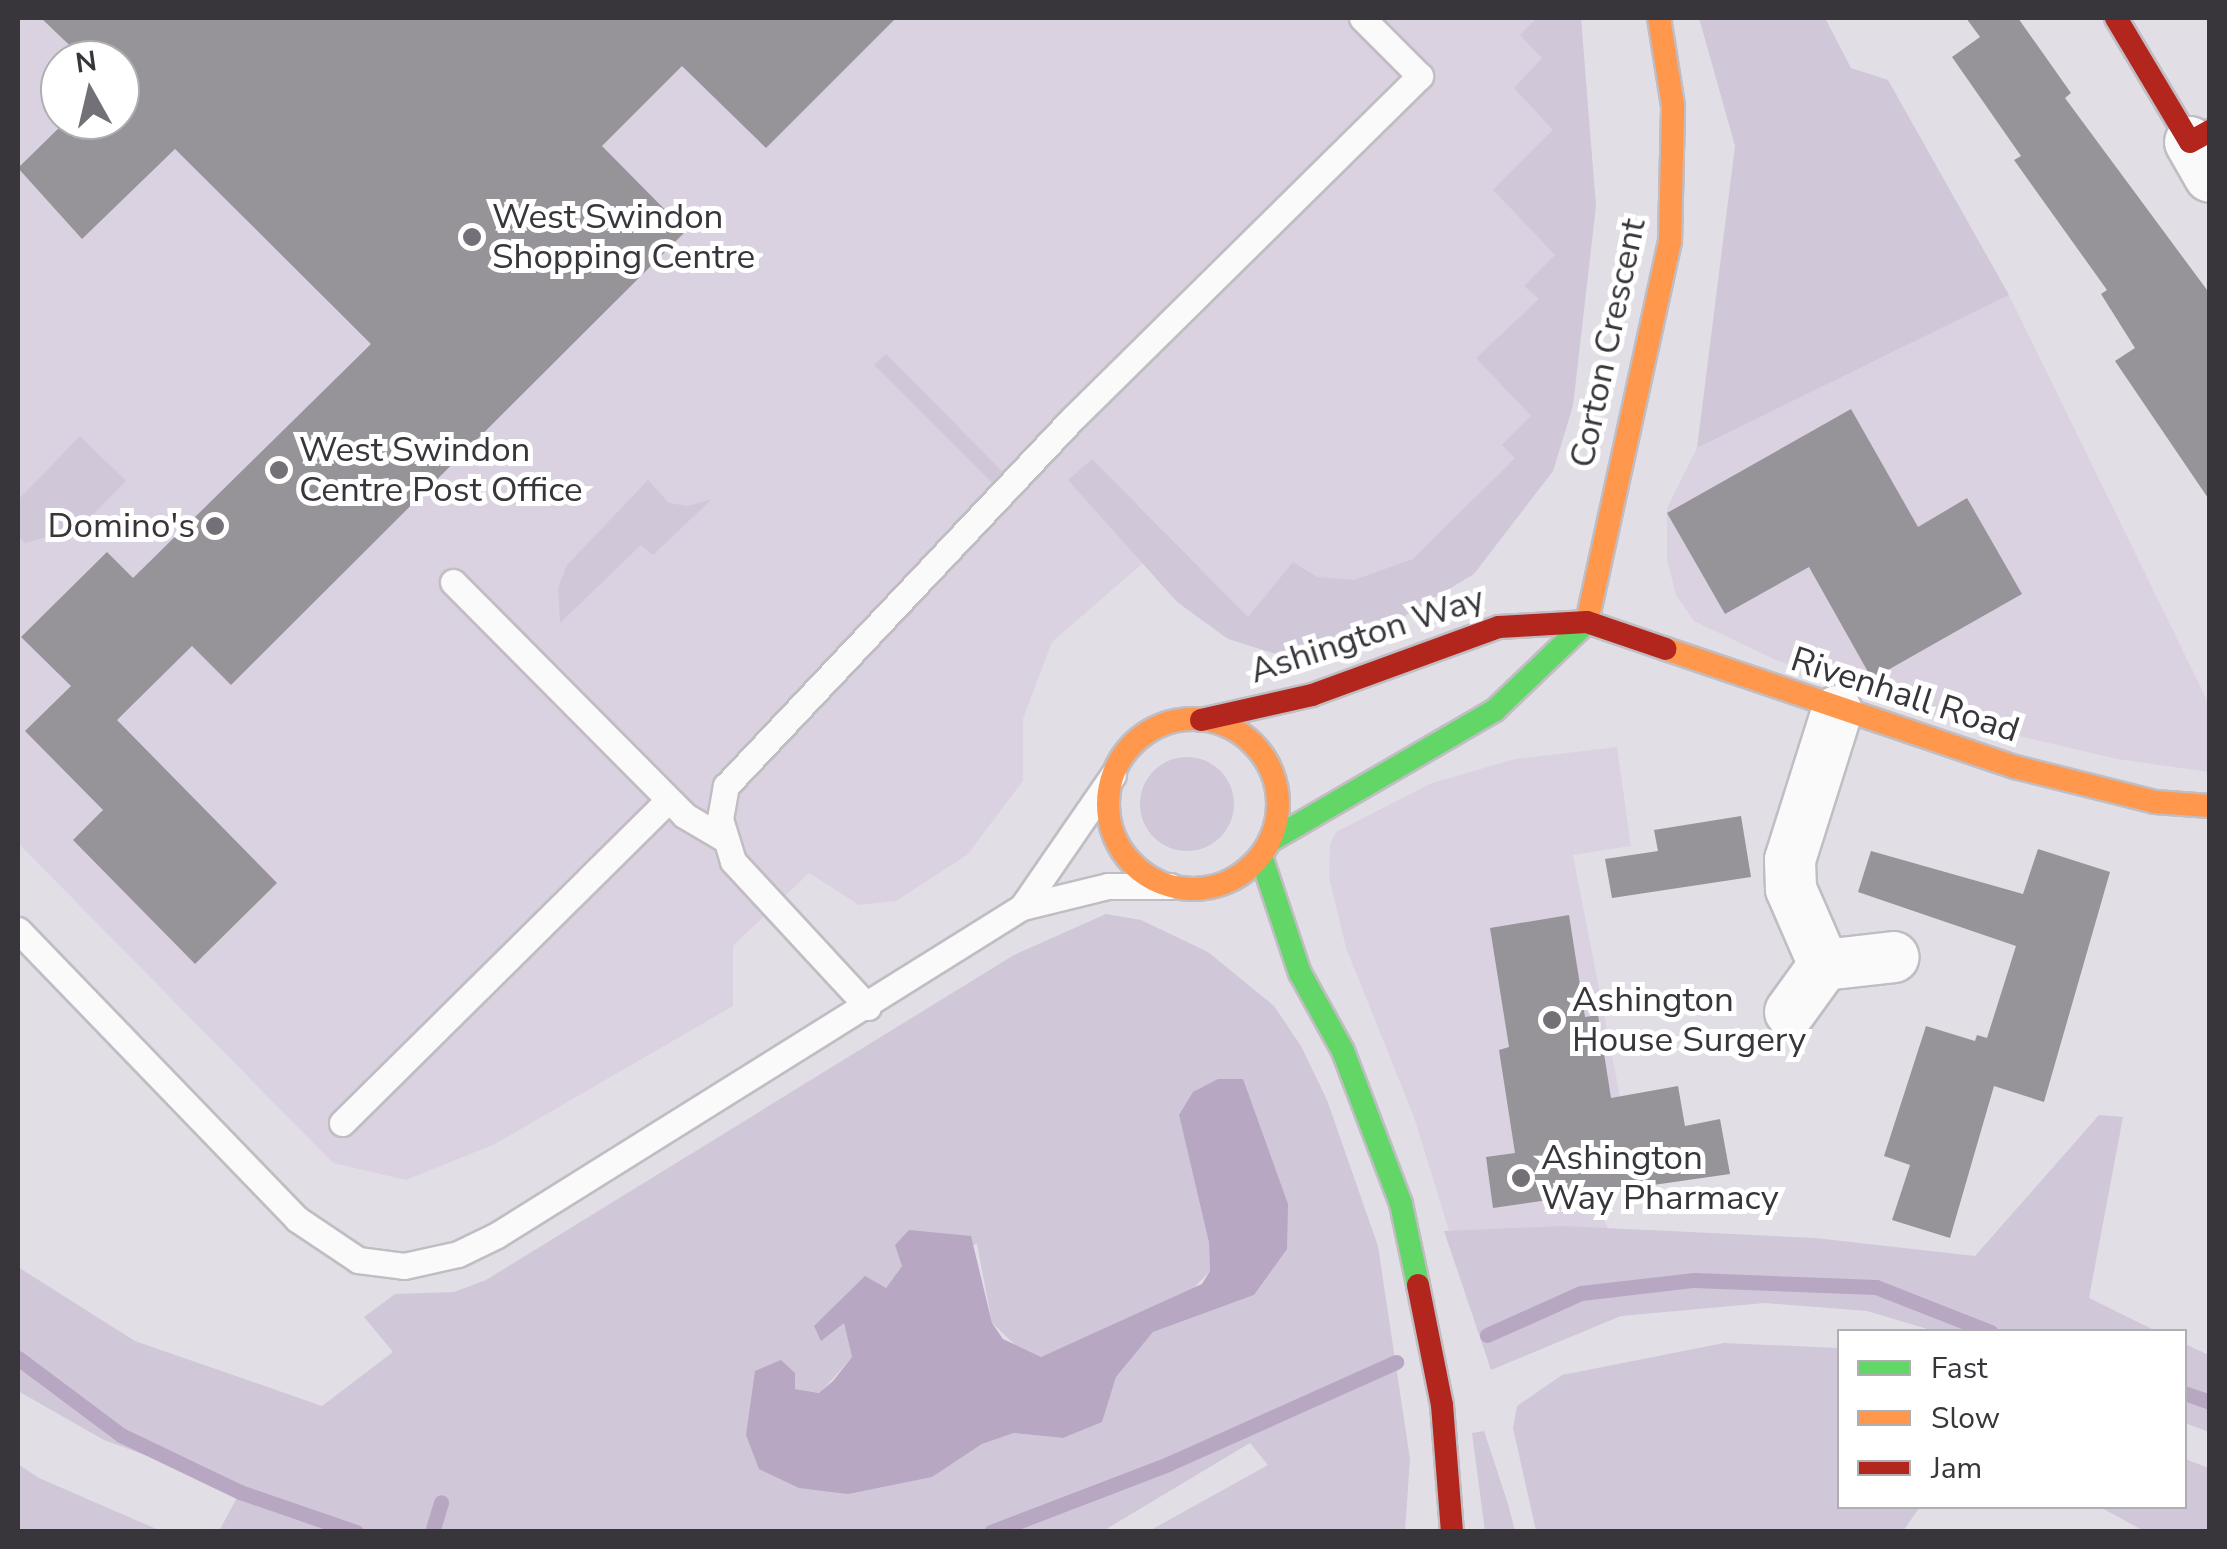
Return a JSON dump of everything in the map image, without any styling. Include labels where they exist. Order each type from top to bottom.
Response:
[{"type":"street","name":"Corton Crescent","points":[[1587,622],[1670,242],[1673,106],[1659,18]]},
{"type":"street","points":[[2116,18],[2203,150]]},
{"type":"street","name":"Rivenhall Road","points":[[1587,622],[1837,711],[2091,787],[2210,806]]},
{"type":"street","name":"Ashington Way","points":[[1201,720],[1312,695],[1499,628],[1587,622]]},
{"type":"street","points":[[1452,1532],[1445,1430],[1416,1256],[1369,1115],[1300,973],[1265,848],[1278,806],[1268,763],[1251,741],[1201,720],[1147,732],[1113,775],[1108,797],[1117,842],[1131,862],[1170,886],[1202,888],[1235,878],[1265,848],[1495,710],[1587,622]]},
{"type":"street","points":[[1824,965],[1791,889],[1790,860],[1837,711]]},
{"type":"street","points":[[1202,888],[1230,912]]},
{"type":"street","points":[[1258,936],[1300,973]]},
{"type":"street","points":[[1790,1012],[1824,965],[1894,956]]},
{"type":"lane","points":[[722,838],[721,801],[740,766],[1074,417],[1420,76],[1362,18]]},
{"type":"lane","points":[[454,582],[668,800],[722,838],[746,879],[868,1007]]},
{"type":"lane","points":[[1022,907],[1113,775]]},
{"type":"lane","points":[[342,1123],[668,800]]},
{"type":"lane","points":[[18,930],[297,1219],[330,1246],[380,1267],[458,1254],[497,1236],[1022,907],[1108,886],[1170,886]]},
{"type":"shaded area","points":[[18,18],[1570,18],[1549,437],[1482,539],[1251,630],[1143,563],[1052,642],[1023,719],[1023,781],[967,855],[896,901],[859,905],[809,873],[733,946],[733,1006],[495,1144],[406,1180],[333,1163],[18,843]]},
{"type":"shaded area","points":[[1537,18],[1581,18],[1596,206],[1573,406],[1553,471],[1474,574],[1370,637],[1299,661],[1228,639],[1177,602],[1068,480],[1092,459],[1248,617],[1293,562],[1317,577],[1354,580],[1413,559],[1515,458],[1502,445],[1531,416],[1476,358],[1539,299],[1524,286],[1555,255],[1493,190],[1553,130],[1514,88],[1542,58],[1520,35]]},
{"type":"shaded area","points":[[1699,18],[1825,18],[1851,68],[1888,80],[2009,295],[1697,448],[1735,146]]},
{"type":"shaded area","points":[[2009,295],[2209,704],[2209,772],[2117,759],[1942,718],[1776,660],[1694,621],[1676,595],[1667,560],[1667,508],[1697,448]]},
{"type":"shaded area","points":[[886,354],[1005,474],[994,485],[874,365]]},
{"type":"shaded area","points":[[80,436],[126,481],[80,528],[25,543],[18,536],[18,500]]},
{"type":"shaded area","points":[[648,480],[669,503],[688,506],[712,499],[653,555],[641,545],[560,623],[558,588],[567,565]]},
{"type":"shaded area","points":[[1617,747],[1631,846],[1573,855],[1627,1132],[1565,1141],[1608,1228],[1449,1231],[1414,1117],[1346,948],[1329,877],[1330,844],[1336,832],[1432,783],[1515,759]]},
{"type":"shaded area","points":[[1187,757],[1205,761],[1220,771],[1230,786],[1234,804],[1230,822],[1220,837],[1205,847],[1187,851],[1169,847],[1154,837],[1144,822],[1140,804],[1144,786],[1154,771],[1169,761]]},
{"type":"shaded area","points":[[1106,914],[1141,920],[1208,952],[1274,1006],[1301,1046],[1327,1100],[1378,1246],[1410,1459],[1405,1531],[1149,1531],[1268,1465],[1250,1443],[1103,1531],[219,1531],[240,1492],[264,1499],[104,1440],[18,1391],[18,1267],[135,1341],[322,1406],[393,1352],[364,1317],[395,1294],[454,1292],[486,1280],[1014,955]],"holes":[[[1179,1115],[1254,1295],[1153,1332],[1116,1377],[1101,1422],[1063,1438],[1014,1433],[982,1444],[933,1476],[892,1484],[755,1372],[795,1373],[795,1389],[820,1393],[852,1357],[844,1322],[821,1340],[814,1326],[885,1289],[902,1266],[977,1244],[992,1323],[1024,1353],[1041,1357],[1188,1294],[1210,1271],[1209,1243]]]},
{"type":"shaded area","points":[[1218,1079],[1243,1079],[1288,1204],[1287,1249],[1254,1295],[1153,1332],[1116,1377],[1102,1422],[1063,1438],[1014,1433],[982,1444],[932,1477],[848,1494],[799,1488],[759,1469],[746,1435],[755,1371],[781,1360],[795,1373],[795,1389],[819,1393],[833,1381],[852,1357],[844,1323],[821,1341],[814,1326],[865,1276],[886,1288],[902,1266],[895,1245],[909,1230],[971,1236],[992,1323],[1003,1339],[1041,1357],[1202,1284],[1210,1271],[1209,1243],[1179,1115],[1193,1092]]},
{"type":"shaded area","points":[[2099,1115],[2123,1117],[2089,1298],[2152,1329],[1927,1329],[1867,1311],[1765,1303],[1621,1316],[1491,1370],[1444,1231],[1563,1226],[1815,1238],[1975,1256]]},
{"type":"shaded area","points":[[1724,1343],[1837,1348],[1837,1509],[1919,1509],[1903,1531],[1536,1531],[1513,1428],[1517,1406],[1562,1375]]},
{"type":"shaded area","points":[[2187,1345],[2209,1355],[2209,1432],[2187,1424]]},
{"type":"shaded area","points":[[1484,1431],[1515,1531],[1485,1531],[1472,1433]]},
{"type":"shaded area","points":[[2187,1460],[2209,1468],[2209,1531],[2144,1531],[2104,1509],[2187,1509]]},
{"type":"shaded area","points":[[18,1464],[39,1478],[161,1531],[18,1531]]},
{"type":"building","name":"West Swindon Shopping Centre","points":[[41,18],[896,18],[766,148],[682,66],[602,146],[686,231],[231,685],[192,646],[117,720],[277,883],[195,964],[73,840],[103,810],[25,731],[71,686],[21,637],[107,552],[133,578],[371,344],[175,149],[82,239],[18,168],[47,140],[140,140],[140,40],[64,40]]},
{"type":"building","points":[[1966,18],[2018,18],[2071,93],[2065,98],[2210,294],[2210,501],[2115,361],[2135,348],[2101,294],[2107,290],[2014,160],[2021,156],[1952,57],[1980,37]]},
{"type":"building","points":[[1851,409],[1918,527],[1967,498],[2022,594],[1872,679],[1809,567],[1725,614],[1667,513]]},
{"type":"building","points":[[1741,816],[1751,877],[1612,898],[1605,859],[1658,851],[1654,830]]},
{"type":"building","points":[[2038,849],[2110,872],[2044,1102],[1994,1086],[1950,1238],[1892,1220],[1910,1165],[1884,1156],[1926,1026],[1975,1041],[1977,1035],[1987,1038],[2016,946],[1858,892],[1871,851],[2023,894]]},
{"type":"building","points":[[1569,915],[1585,1017],[1598,1015],[1611,1098],[1678,1086],[1685,1126],[1720,1119],[1730,1174],[1493,1208],[1486,1157],[1515,1153],[1499,1050],[1509,1047],[1490,928]]},
{"type":"waterway","points":[[1487,1335],[1581,1293],[1694,1280],[1876,1287],[1983,1329]]},
{"type":"waterway","points":[[18,1358],[121,1435],[240,1492],[356,1532]]},
{"type":"waterway","points":[[991,1532],[1168,1464],[1396,1362]]},
{"type":"waterway","points":[[2187,1394],[2210,1402]]},
{"type":"waterway","points":[[432,1532],[441,1502]]},
{"type":"traffic: fast","points":[[1270,841],[1495,710],[1587,622]]},
{"type":"traffic: fast","points":[[1261,856],[1300,973],[1343,1051],[1401,1204],[1418,1285]]},
{"type":"traffic: slow","points":[[1587,622],[1670,242],[1673,106],[1659,18]]},
{"type":"traffic: slow","points":[[1666,649],[2015,767],[2155,802],[2210,806]]},
{"type":"traffic: slow","points":[[1193,719],[1225,726],[1253,744],[1271,772],[1278,804],[1271,836],[1253,864],[1225,882],[1193,889],[1161,882],[1133,864],[1115,836],[1108,804],[1115,772],[1133,744],[1161,726],[1193,719]]},
{"type":"traffic: jam","points":[[2116,18],[2190,142],[2210,131]]},
{"type":"traffic: jam","points":[[1201,720],[1312,695],[1499,627],[1587,622],[1666,649]]},
{"type":"traffic: jam","points":[[1418,1285],[1442,1405],[1452,1532]]},
{"type":"place","name":"West Swindon Shopping Centre","points":[[472,237]]},
{"type":"place","name":"West Swindon Centre Post Office","points":[[279,470]]},
{"type":"place","name":"Domino's","points":[[215,526]]},
{"type":"place","name":"Ashington House Surgery","points":[[1552,1020]]},
{"type":"place","name":"Ashington Way Pharmacy","points":[[1521,1178]]}]
